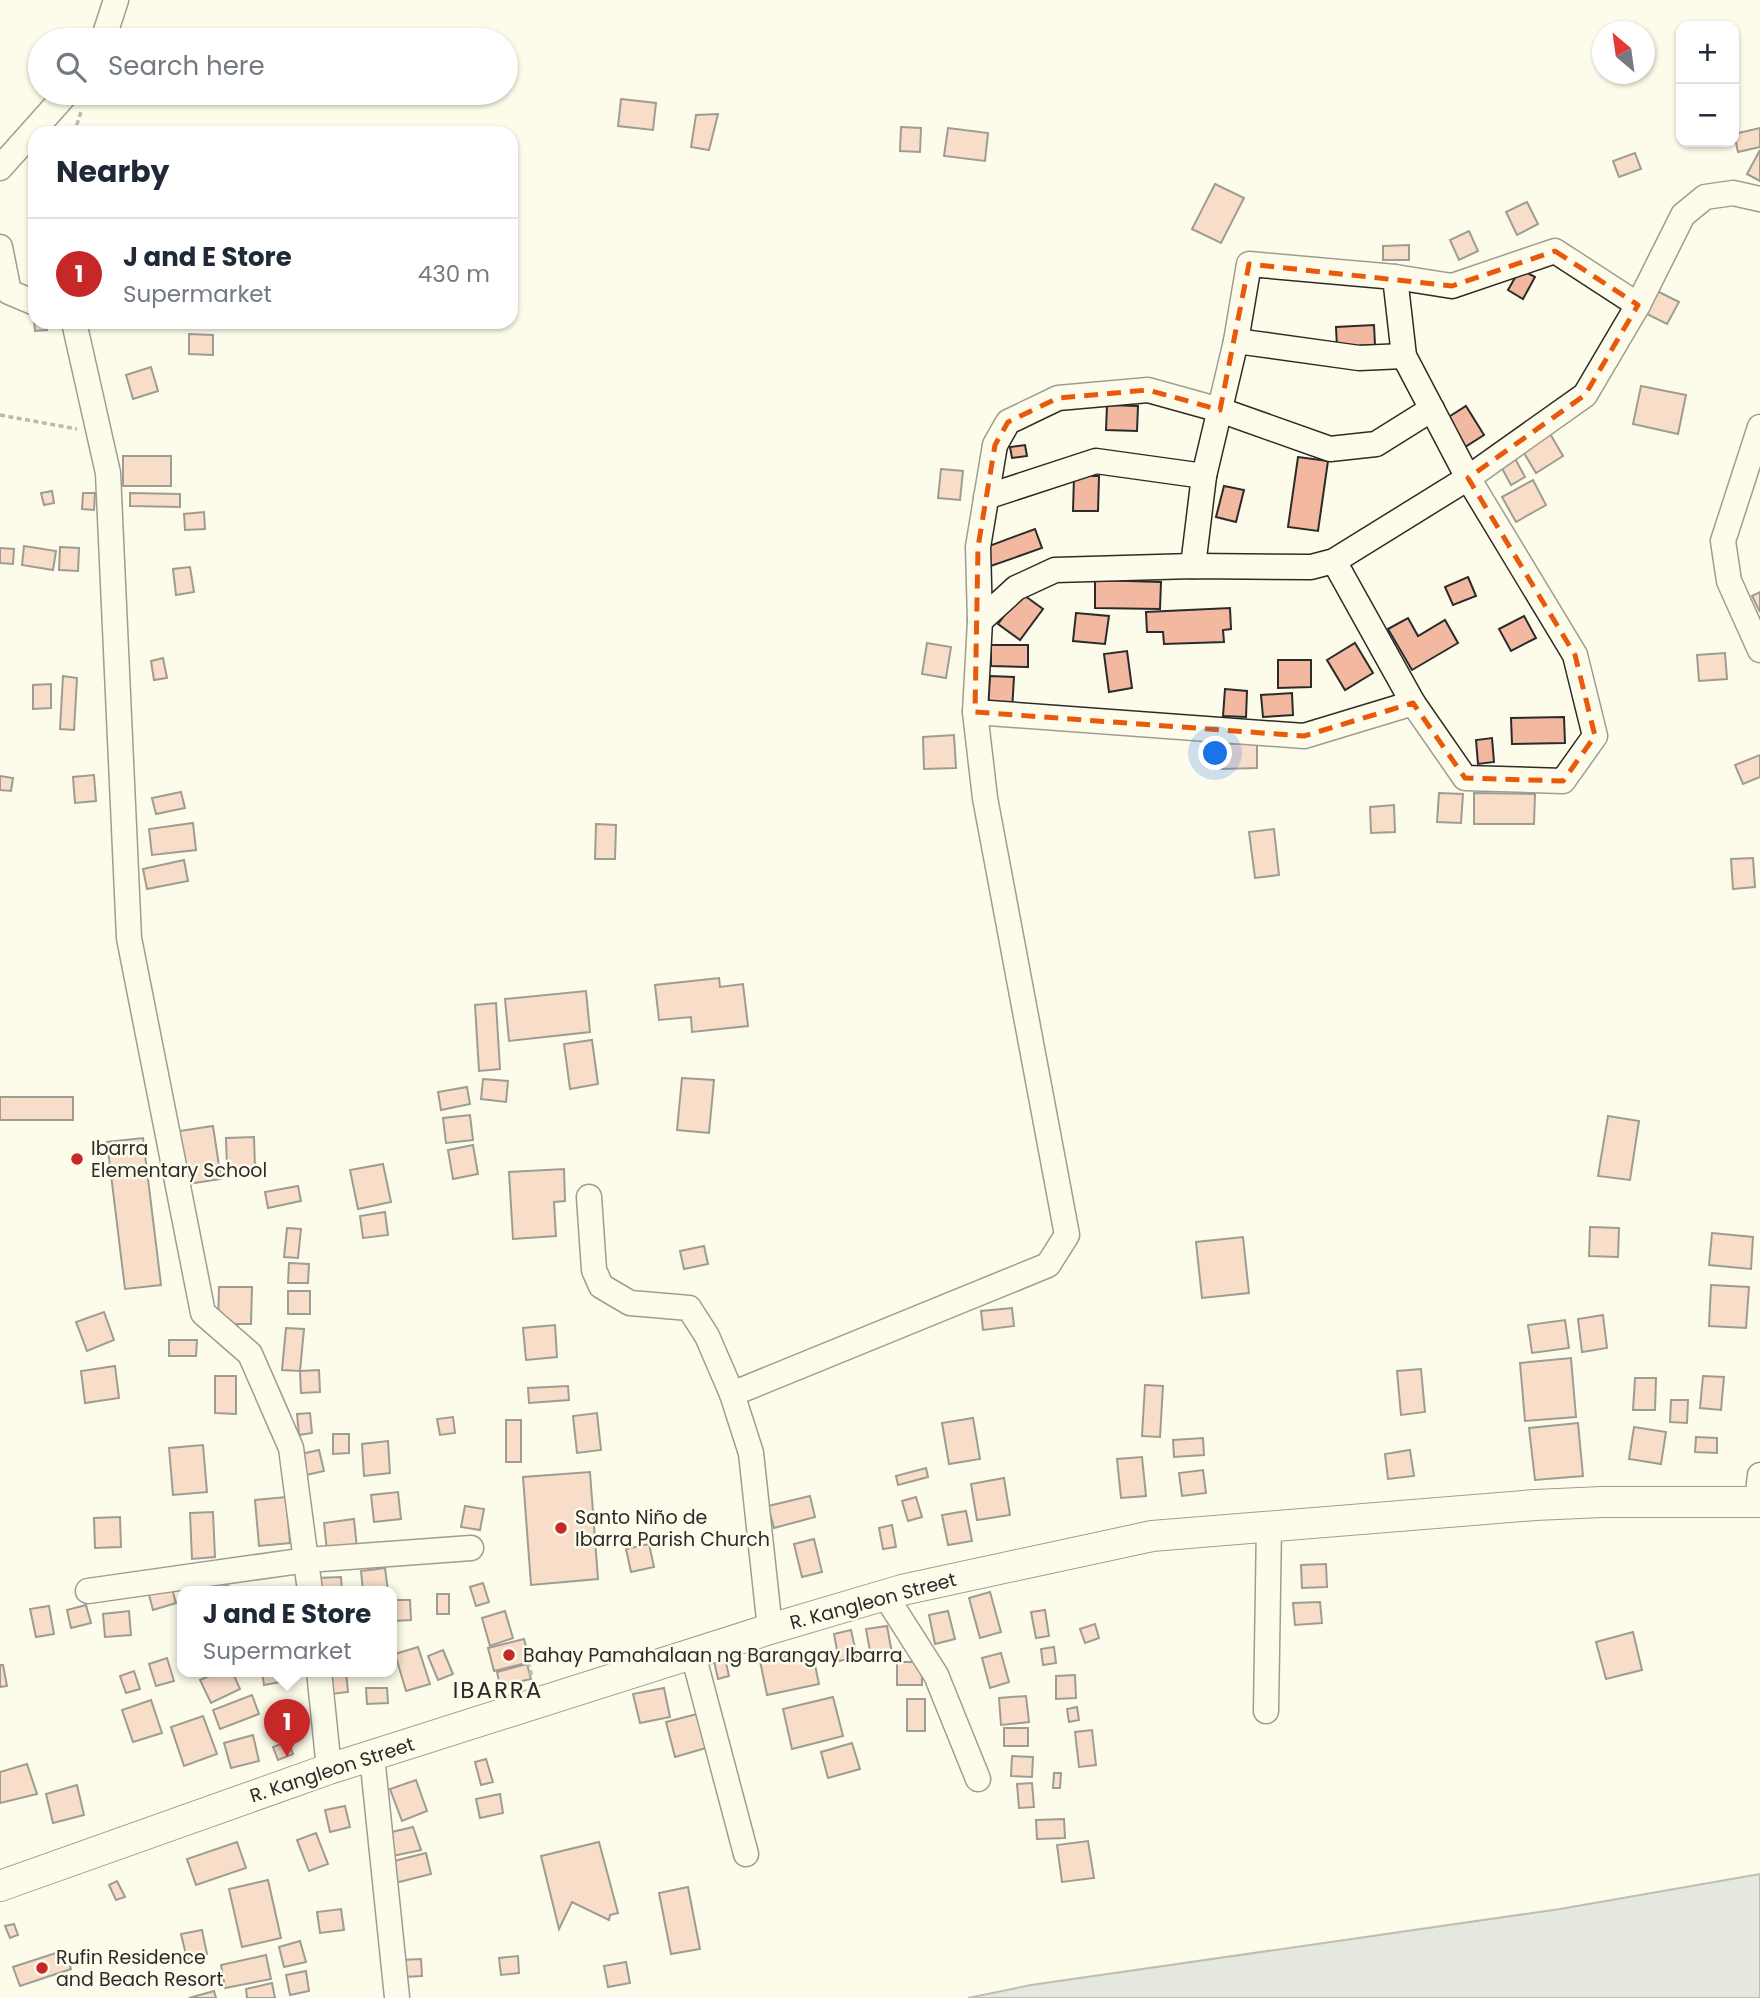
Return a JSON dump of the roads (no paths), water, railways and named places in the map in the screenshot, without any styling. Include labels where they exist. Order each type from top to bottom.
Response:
[{"type":"main road","name":"R. Kangleon Street","points":[[0,1885],[329,1769],[885,1595],[1152,1536],[1489,1508],[1759,1493]]},
{"type":"street","points":[[107,28],[116,0]]},
{"type":"street","points":[[38,126],[56,105]]},
{"type":"street","points":[[0,168],[28,137]]},
{"type":"street","points":[[980,621],[1016,588],[1055,570],[1194,566],[1311,567],[1334,561],[1468,478],[1585,394],[1638,305],[1683,215],[1705,197],[1733,193],[1760,199]]},
{"type":"street","points":[[0,247],[9,292],[28,300]]},
{"type":"street","points":[[1194,566],[1204,475],[1236,341],[1249,264],[1395,277],[1452,286],[1555,251],[1638,305]]},
{"type":"street","points":[[1334,561],[1413,702],[1465,778],[1563,781],[1595,736],[1575,655],[1468,478],[1404,356],[1395,277]]},
{"type":"street","points":[[76,329],[108,473],[129,938],[203,1313],[250,1354],[291,1448],[310,1586]]},
{"type":"street","points":[[1236,341],[1359,358],[1404,356]]},
{"type":"street","points":[[733,1394],[1048,1265],[1067,1235],[985,798],[975,712],[980,621],[978,547],[995,445],[1008,422],[1058,398],[1148,390],[1220,410],[1330,449],[1376,444],[1432,410]]},
{"type":"street","points":[[1760,427],[1723,541],[1729,581],[1760,650]]},
{"type":"street","points":[[986,497],[1097,461],[1204,475]]},
{"type":"street","points":[[975,712],[1304,736],[1413,702]]},
{"type":"street","points":[[589,1197],[594,1270],[601,1286],[630,1303],[689,1308],[707,1336],[733,1394],[751,1453],[770,1629]]},
{"type":"street","points":[[1266,1711],[1269,1526]]},
{"type":"street","points":[[88,1591],[307,1560],[471,1548]]},
{"type":"street","points":[[885,1595],[936,1675],[978,1779]]},
{"type":"street","points":[[693,1654],[746,1854]]},
{"type":"street","points":[[320,1677],[329,1769]]},
{"type":"street","points":[[372,1756],[397,1997]]},
{"type":"place","name":"Ibarra Elementary School","points":[[77,1159]]},
{"type":"place","name":"Santo Niño de Ibarra Parish Church","points":[[561,1528]]},
{"type":"place","name":"Bahay Pamahalaan ng Barangay Ibarra","points":[[509,1655]]},
{"type":"place","name":"J and E Store","points":[[287,1757]]},
{"type":"place","name":"Rufin Residence and Beach Resort","points":[[42,1968]]},
{"type":"district","name":"IBARRA","points":[[498,1690]]}]
